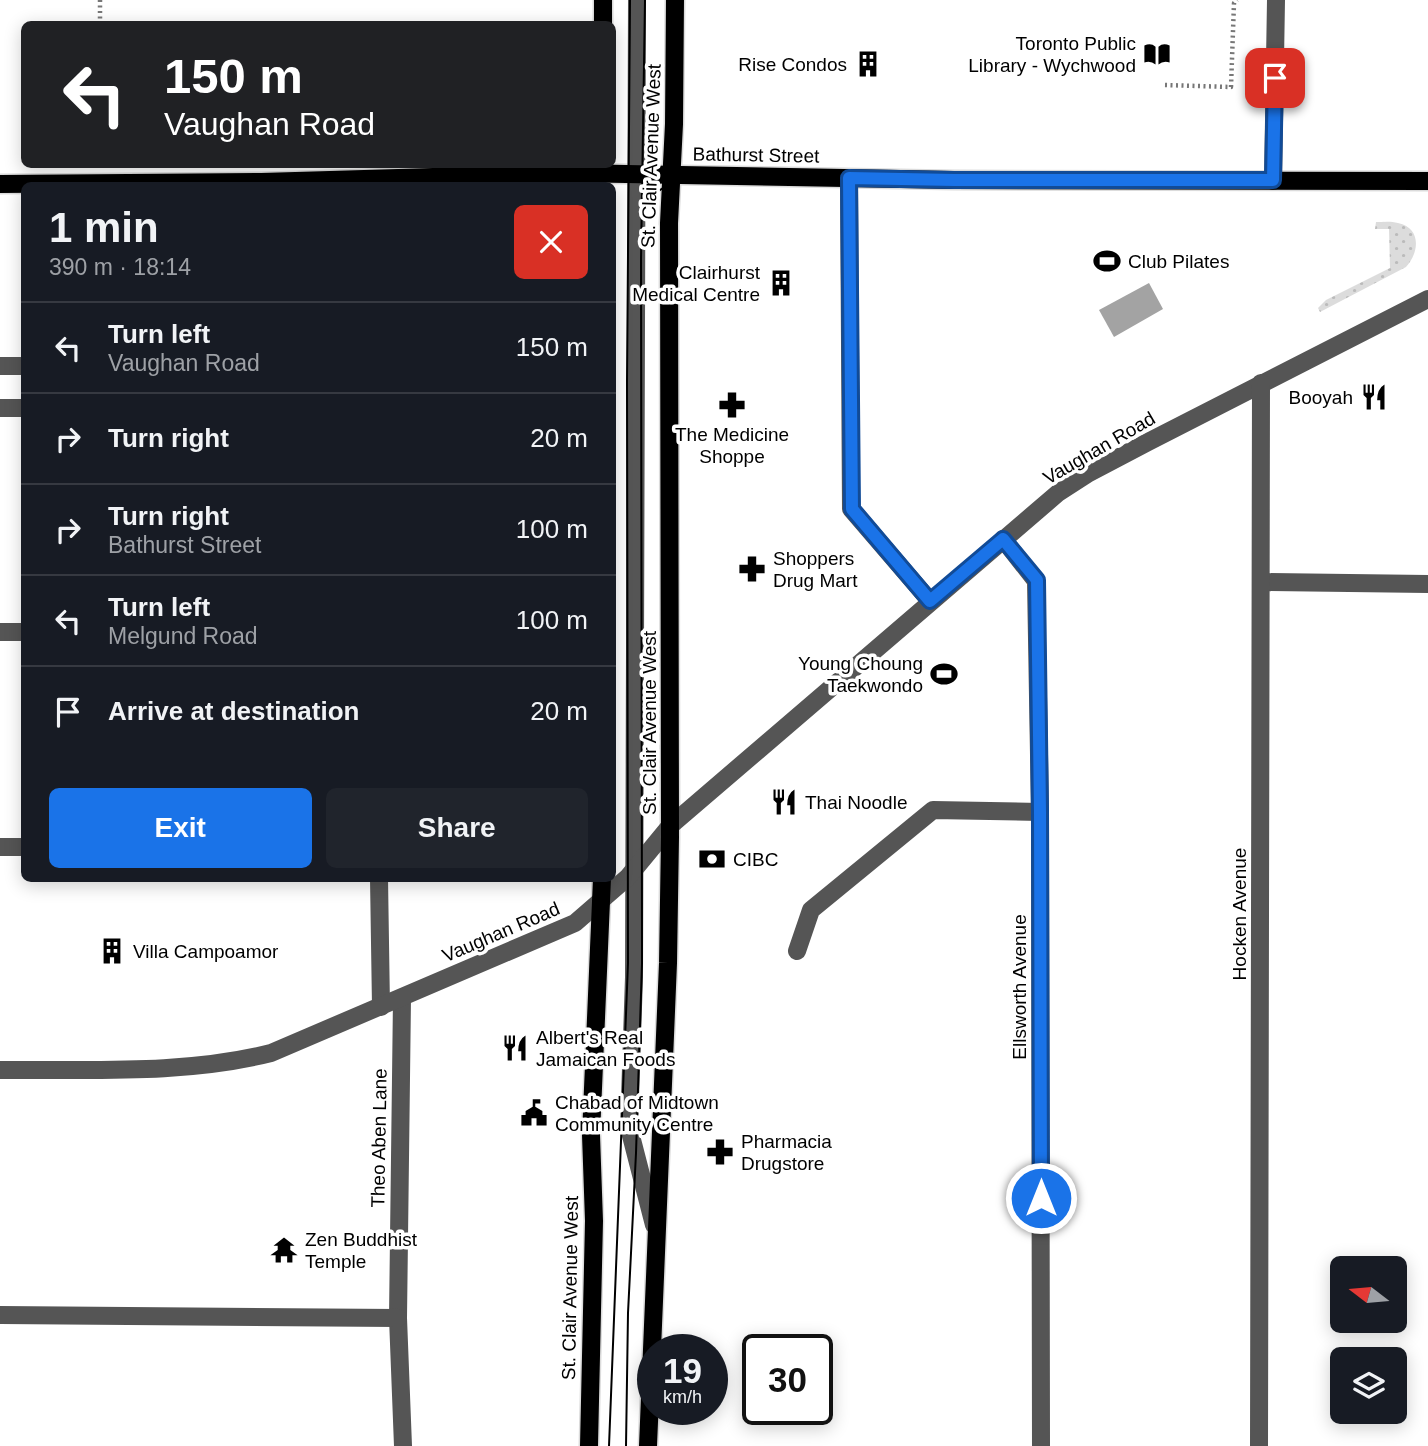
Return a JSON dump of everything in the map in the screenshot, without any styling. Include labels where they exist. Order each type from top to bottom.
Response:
[{"type":"main road","points":[[603,0],[603,21]]},
{"type":"main road","name":"St. Clair Avenue West","points":[[649,1446],[668,963],[669,223],[675,0]]},
{"type":"main road","name":"Bathurst Street","points":[[261,182],[599,174],[954,180],[1428,181]]},
{"type":"main road","name":"Bathurst Street","points":[[0,184],[21,184]]},
{"type":"main road","name":"St. Clair Avenue West","points":[[589,1446],[594,1221],[592,1135],[602,882]]},
{"type":"street","points":[[637,0],[634,977],[629,1128],[656,1233]]},
{"type":"street","points":[[1273,180],[1276,0]]},
{"type":"street","points":[[849,178],[852,509],[930,601]]},
{"type":"street","name":"Vaughan Road","points":[[0,1070],[186,1067],[239,1061],[271,1053],[575,923],[634,869],[670,826],[1058,493],[1089,473],[1423,302]]},
{"type":"street","points":[[0,366],[21,366]]},
{"type":"street","name":"Hocken Avenue","points":[[1259,1446],[1261,383]]},
{"type":"street","points":[[0,408],[21,408]]},
{"type":"street","name":"Ellsworth Avenue","points":[[1003,539],[1037,580],[1041,1446]]},
{"type":"street","points":[[1261,582],[1428,584]]},
{"type":"street","points":[[0,632],[21,632]]},
{"type":"street","points":[[797,951],[811,911],[933,810],[1040,812]]},
{"type":"street","points":[[0,848],[21,847]]},
{"type":"street","points":[[379,882],[381,1007]]},
{"type":"street","name":"Theo Aben Lane","points":[[402,998],[398,1318],[402,1446]]},
{"type":"street","points":[[0,1315],[398,1318]]},
{"type":"path","points":[[100,0],[100,21]]},
{"type":"path","points":[[1165,85],[1231,87],[1234,3],[1237,0]]},
{"type":"shaded area","points":[[1376,222],[1395,222],[1411,230],[1416,242],[1414,255],[1406,267],[1320,312],[1318,308],[1326,300],[1390,268],[1389,229],[1375,229]]},
{"type":"shaded area","points":[[1149,283],[1163,309],[1114,337],[1099,310]]},
{"type":"tram line","points":[[609,1446],[628,963],[627,381],[630,0]]},
{"type":"tram line","points":[[626,1446],[628,1313],[642,963],[641,259],[645,0]]},
{"type":"tram line","points":[[642,212],[661,189],[673,182],[716,173],[746,173]]},
{"type":"place","name":"Toronto Public Library - Wychwood","points":[[1157,54]]},
{"type":"place","name":"Rise Condos","points":[[868,64]]},
{"type":"place","name":"Club Pilates","points":[[1107,261]]},
{"type":"place","name":"Clairhurst Medical Centre","points":[[781,283]]},
{"type":"place","name":"Booyah","points":[[1374,397]]},
{"type":"place","name":"The Medicine Shoppe","points":[[732,405]]},
{"type":"place","name":"Shoppers Drug Mart","points":[[752,569]]},
{"type":"place","name":"Young Choung Taekwondo","points":[[944,674]]},
{"type":"place","name":"Thai Noodle","points":[[784,802]]},
{"type":"place","name":"CIBC","points":[[712,859]]},
{"type":"place","name":"Villa Campoamor","points":[[112,951]]},
{"type":"place","name":"Albert's Real Jamaican Foods","points":[[515,1048]]},
{"type":"place","name":"Chabad of Midtown Community Centre","points":[[534,1113]]},
{"type":"place","name":"Pharmacia Drugstore","points":[[720,1152]]},
{"type":"place","name":"Zen Buddhist Temple","points":[[284,1250]]},
{"type":"route","points":[[1041,1198],[1037,580],[1003,539],[930,601],[852,509],[849,178],[1273,180],[1275,78]]}]
